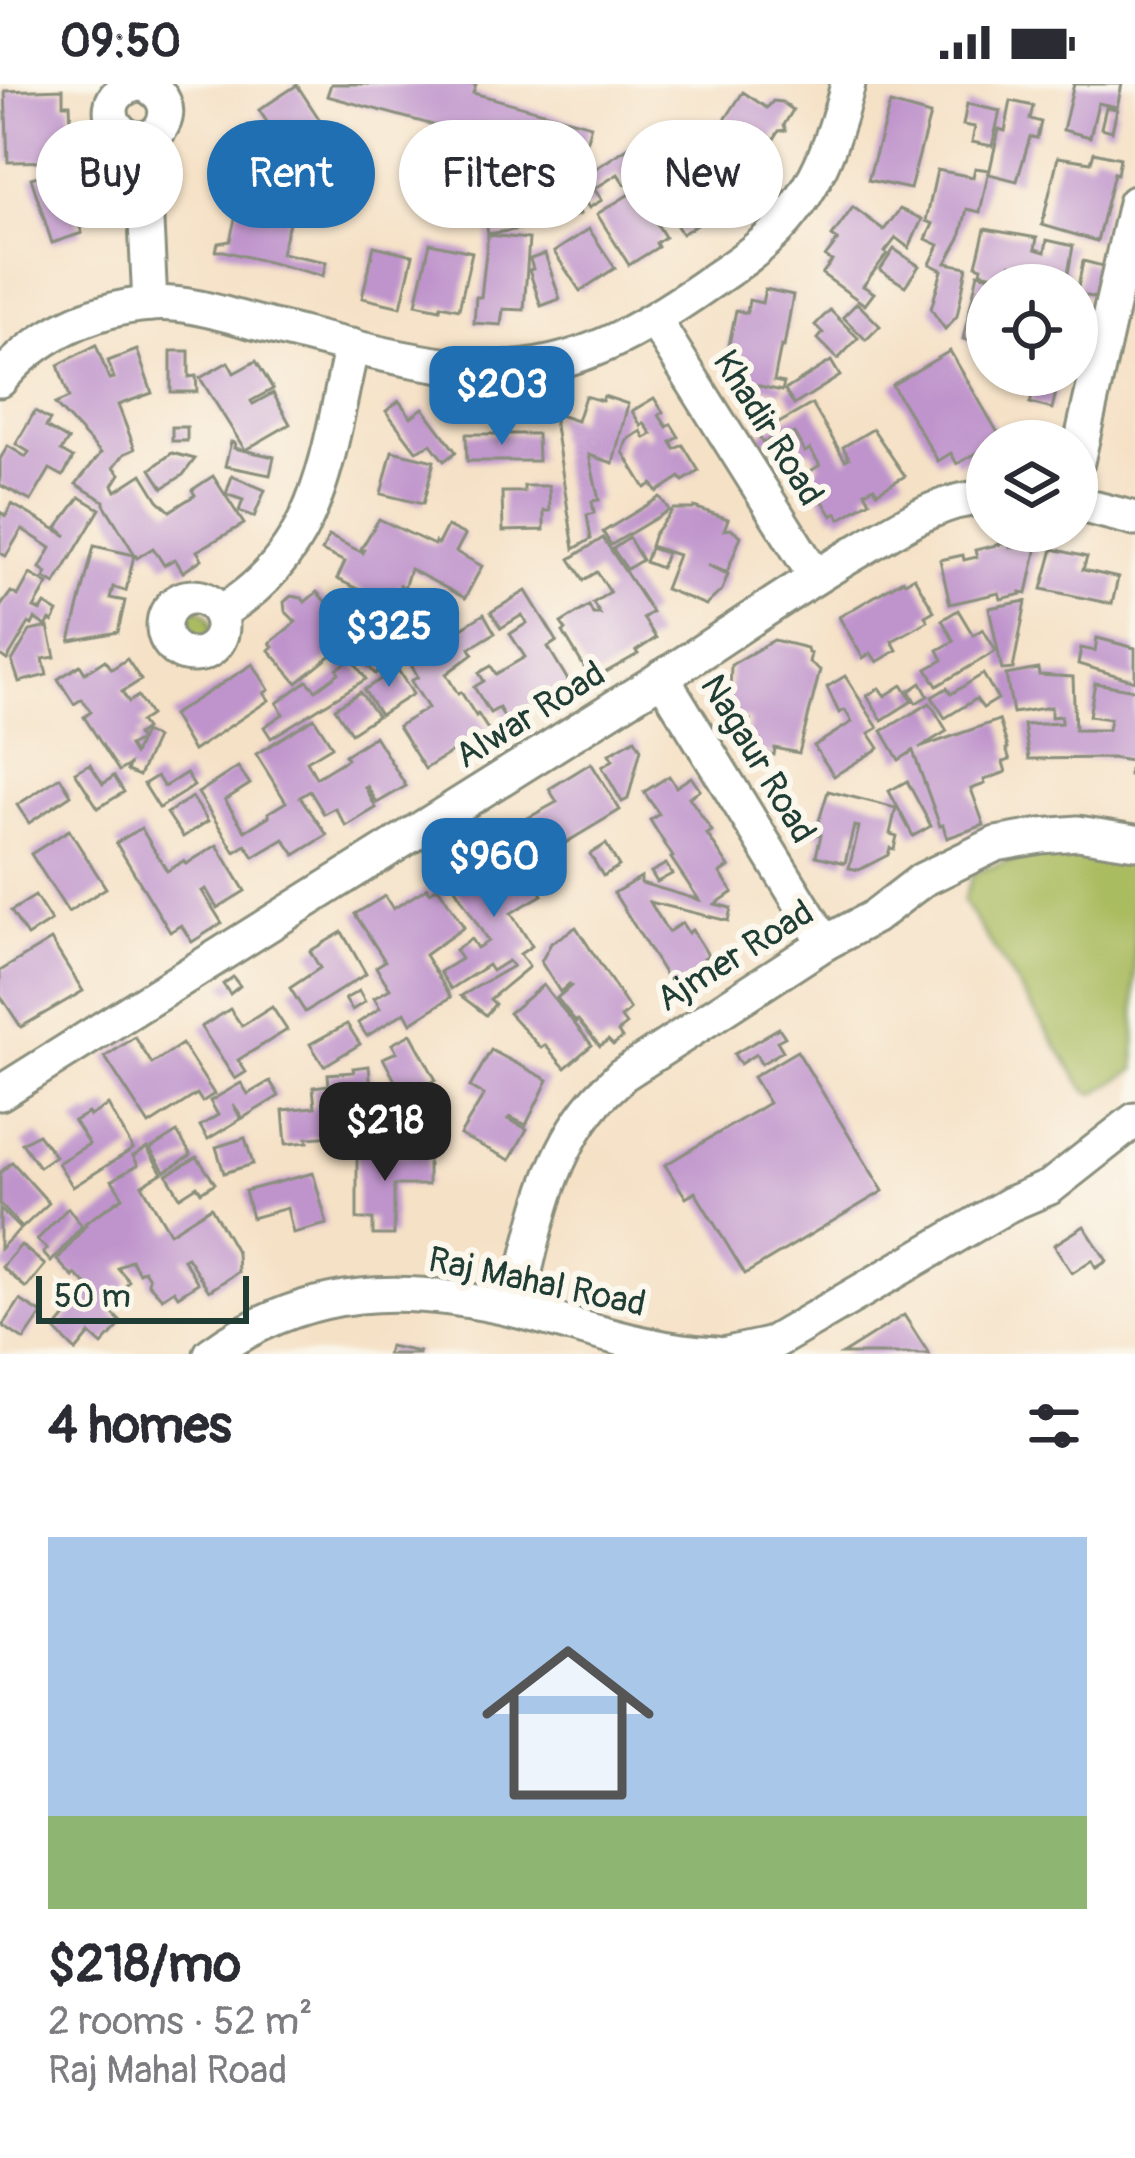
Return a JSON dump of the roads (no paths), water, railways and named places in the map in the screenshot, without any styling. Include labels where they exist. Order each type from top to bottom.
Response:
[{"type":"street","points":[[141,84],[155,88],[166,112],[164,124],[142,139],[151,304]]},
{"type":"street","points":[[0,380],[15,362],[55,334],[97,315],[151,304],[191,307],[453,366],[502,369],[555,361],[607,345],[655,321],[758,247],[798,206],[821,167],[848,84]]},
{"type":"street","points":[[1086,420],[1135,203]]},
{"type":"street","name":"Khadir Road","points":[[655,321],[815,576]]},
{"type":"street","points":[[219,613],[246,597],[290,549],[307,522],[352,346]]},
{"type":"street","name":"Alwar Road","points":[[0,1093],[815,576],[935,510],[966,503]]},
{"type":"street","points":[[1098,509],[1135,519]]},
{"type":"street","name":"Nagaur Road","points":[[662,677],[825,944]]},
{"type":"street","name":"Ajmer Road","points":[[516,1310],[543,1201],[566,1146],[595,1102],[622,1076],[874,917],[922,880],[996,844],[1078,833],[1135,842]]},
{"type":"street","points":[[727,1354],[769,1345],[1010,1204],[1050,1186],[1135,1120]]},
{"type":"street","name":"Raj Mahal Road","points":[[212,1354],[270,1318],[310,1304],[349,1295],[396,1294],[516,1310],[613,1346],[716,1354]]}]
